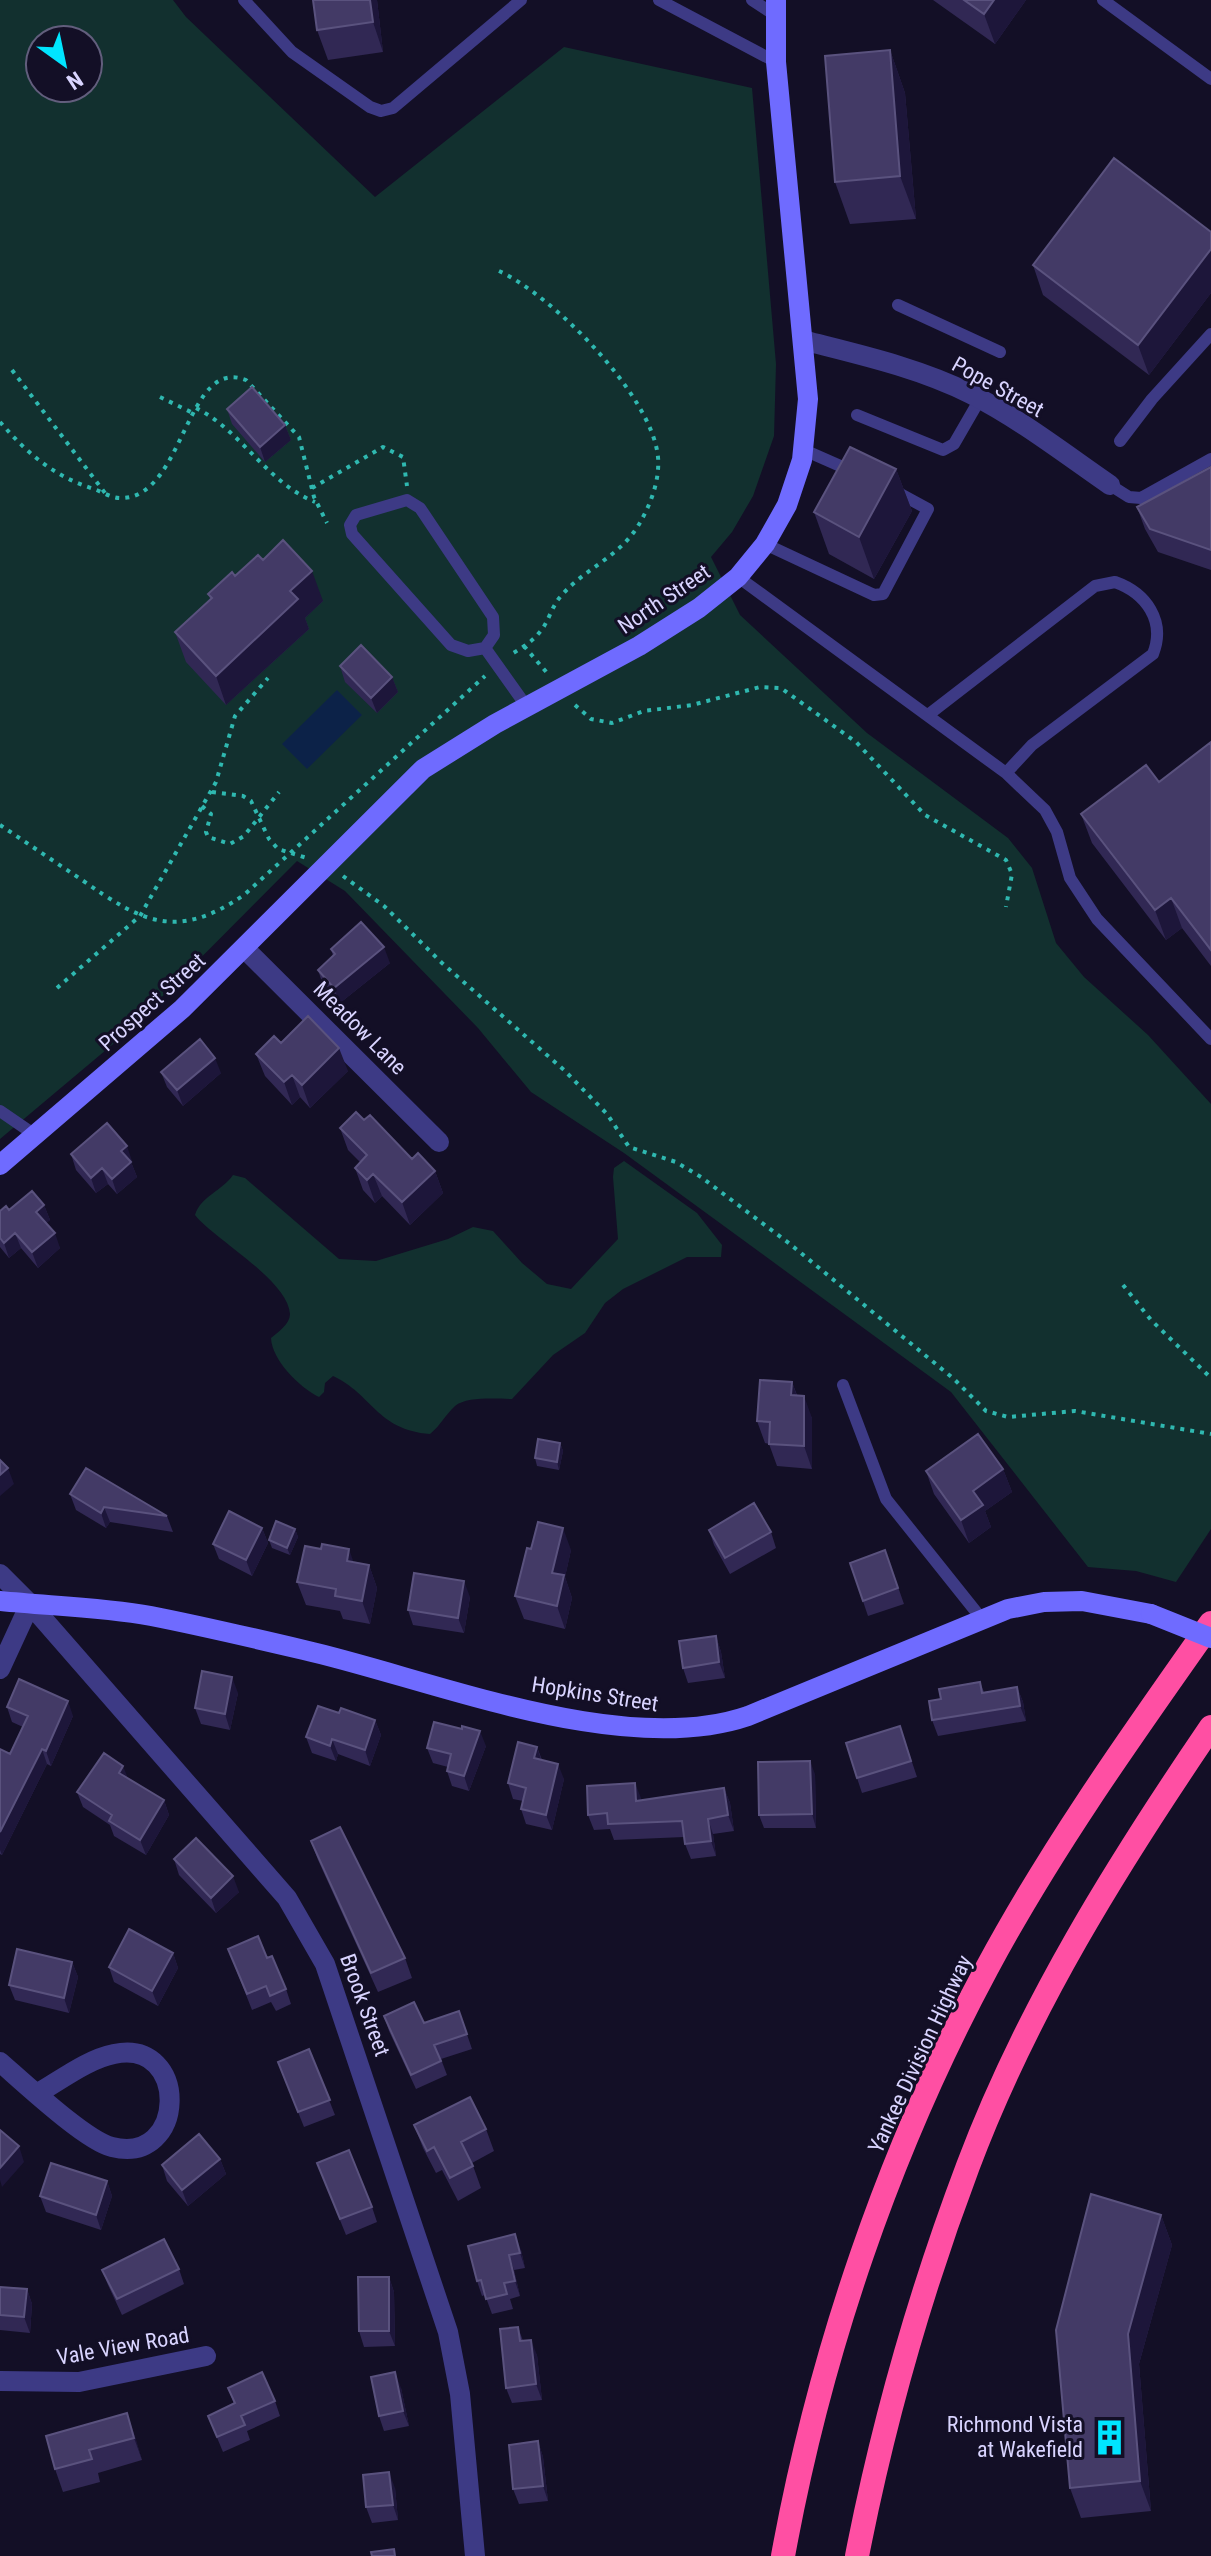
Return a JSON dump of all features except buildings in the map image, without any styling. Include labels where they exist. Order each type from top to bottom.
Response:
[{"type":"highway","points":[[1140,1724],[1211,1606]]},
{"type":"highway","name":"Yankee Division Highway","points":[[783,2556],[830,2358],[859,2265],[906,2140],[958,2024],[1049,1860],[1211,1623]]},
{"type":"highway","points":[[857,2556],[900,2372],[969,2164],[1023,2043],[1079,1934],[1145,1825],[1209,1730]]},
{"type":"main road","name":"North Street","points":[[327,865],[423,769],[685,617],[738,577],[765,544],[787,505],[804,450],[808,399],[806,341],[776,62],[775,7]]},
{"type":"main road","name":"Prospect Street","points":[[0,1165],[182,1009],[327,865]]},
{"type":"main road","name":"Hopkins Street","points":[[0,1601],[149,1616],[307,1651],[552,1714],[626,1727],[670,1730],[714,1726],[748,1716],[981,1618],[1025,1605],[1063,1600],[1099,1602],[1151,1614],[1211,1638]]},
{"type":"street","name":"Pope Street","points":[[806,341],[897,365],[980,399],[1110,485]]},
{"type":"street","name":"Meadow Lane","points":[[245,949],[439,1142]]},
{"type":"street","name":"Brook Street","points":[[0,1574],[30,1604],[281,1891],[321,1955],[354,2041],[451,2342],[462,2409],[475,2556]]},
{"type":"street","points":[[0,1669],[30,1604]]},
{"type":"street","points":[[0,2062],[94,2139],[119,2149],[137,2147],[153,2139],[171,2109],[171,2091],[164,2075],[152,2062],[126,2053],[101,2058],[38,2093]]},
{"type":"street","name":"Vale View Road","points":[[0,2381],[79,2382],[206,2356]]},
{"type":"lane","points":[[244,0],[292,52],[370,107],[381,111],[393,108],[521,0]]},
{"type":"lane","points":[[659,0],[776,62]]},
{"type":"lane","points":[[752,0],[775,7]]},
{"type":"lane","points":[[1103,0],[1211,79]]},
{"type":"lane","points":[[898,305],[1000,352]]},
{"type":"lane","points":[[1120,441],[1152,399],[1211,334]]},
{"type":"lane","points":[[857,415],[943,450],[954,444],[980,399]]},
{"type":"lane","points":[[804,450],[871,479]]},
{"type":"lane","points":[[1110,485],[1129,497],[1141,498],[1211,459]]},
{"type":"lane","points":[[765,544],[874,595],[883,594],[928,509],[884,485]]},
{"type":"lane","points":[[407,500],[420,508],[493,617],[494,635],[485,648],[468,651],[451,645],[352,534],[350,525],[356,515],[407,500]]},
{"type":"lane","points":[[738,577],[1006,773],[1045,810],[1057,832],[1070,878],[1097,919],[1211,1039]]},
{"type":"lane","points":[[928,715],[994,667],[1080,595],[1104,582],[1128,587],[1147,605],[1158,623],[1160,633],[1153,654],[1032,745],[1006,773]]},
{"type":"lane","points":[[485,648],[527,707]]},
{"type":"lane","points":[[0,1111],[35,1135]]},
{"type":"lane","points":[[843,1385],[886,1499],[981,1618]]},
{"type":"path","points":[[0,825],[111,902],[140,916],[177,921],[198,919],[217,911],[244,895],[498,665],[540,633],[560,597],[612,556],[637,528],[656,486],[658,458],[646,420],[589,340],[532,288],[499,271]]},
{"type":"path","points":[[12,370],[107,495]]},
{"type":"path","points":[[0,422],[46,467],[68,481],[107,495],[122,498],[134,496],[157,481],[195,410],[217,384],[232,377],[246,380],[299,437],[312,488],[327,523]]},
{"type":"path","points":[[160,397],[223,424],[284,486],[317,503]]},
{"type":"path","points":[[312,488],[383,447],[396,451],[406,463],[407,500]]},
{"type":"path","points":[[524,646],[560,689],[599,723],[644,711],[712,701],[760,687],[781,688],[856,742],[925,815],[1001,855],[1011,865],[1006,907]]},
{"type":"path","points":[[57,988],[140,916],[212,792],[235,716],[268,678]]},
{"type":"path","points":[[212,792],[243,796],[251,801],[269,839],[278,849],[327,865],[378,901],[442,963],[564,1070],[607,1114],[629,1147],[676,1162],[701,1177],[790,1244],[954,1379],[986,1411],[1008,1417],[1075,1411],[1211,1434]]},
{"type":"path","points":[[202,806],[211,814],[206,832],[208,837],[225,845],[244,836],[279,792]]},
{"type":"path","points":[[925,815],[929,826]]},
{"type":"path","points":[[1123,1285],[1151,1320],[1211,1378]]},
{"type":"green space","points":[[0,0],[173,0],[186,17],[375,197],[564,47],[752,88],[776,364],[774,436],[753,496],[732,532],[711,557],[740,615],[867,733],[1008,838],[1032,868],[1056,943],[1084,977],[1148,1035],[1211,1104],[1211,1529],[1176,1582],[1136,1571],[1088,1567],[951,1392],[624,1153],[531,1092],[478,1028],[345,891],[297,861],[125,1034],[0,1139]]},
{"type":"green space","points":[[624,1161],[697,1213],[722,1245],[721,1257],[687,1257],[623,1289],[605,1303],[585,1333],[553,1355],[512,1399],[460,1403],[430,1434],[412,1431],[386,1419],[346,1383],[333,1376],[325,1383],[324,1392],[319,1397],[295,1380],[281,1364],[271,1338],[288,1321],[290,1314],[286,1301],[264,1274],[195,1215],[202,1203],[233,1175],[245,1178],[339,1259],[376,1261],[448,1239],[473,1227],[493,1231],[522,1263],[547,1284],[571,1289],[618,1239],[613,1177],[614,1168]]},
{"type":"water","points":[[337,690],[362,715],[307,769],[282,744]]},
{"type":"place","name":"Richmond Vista at Wakefield","points":[[1109,2437]]}]
